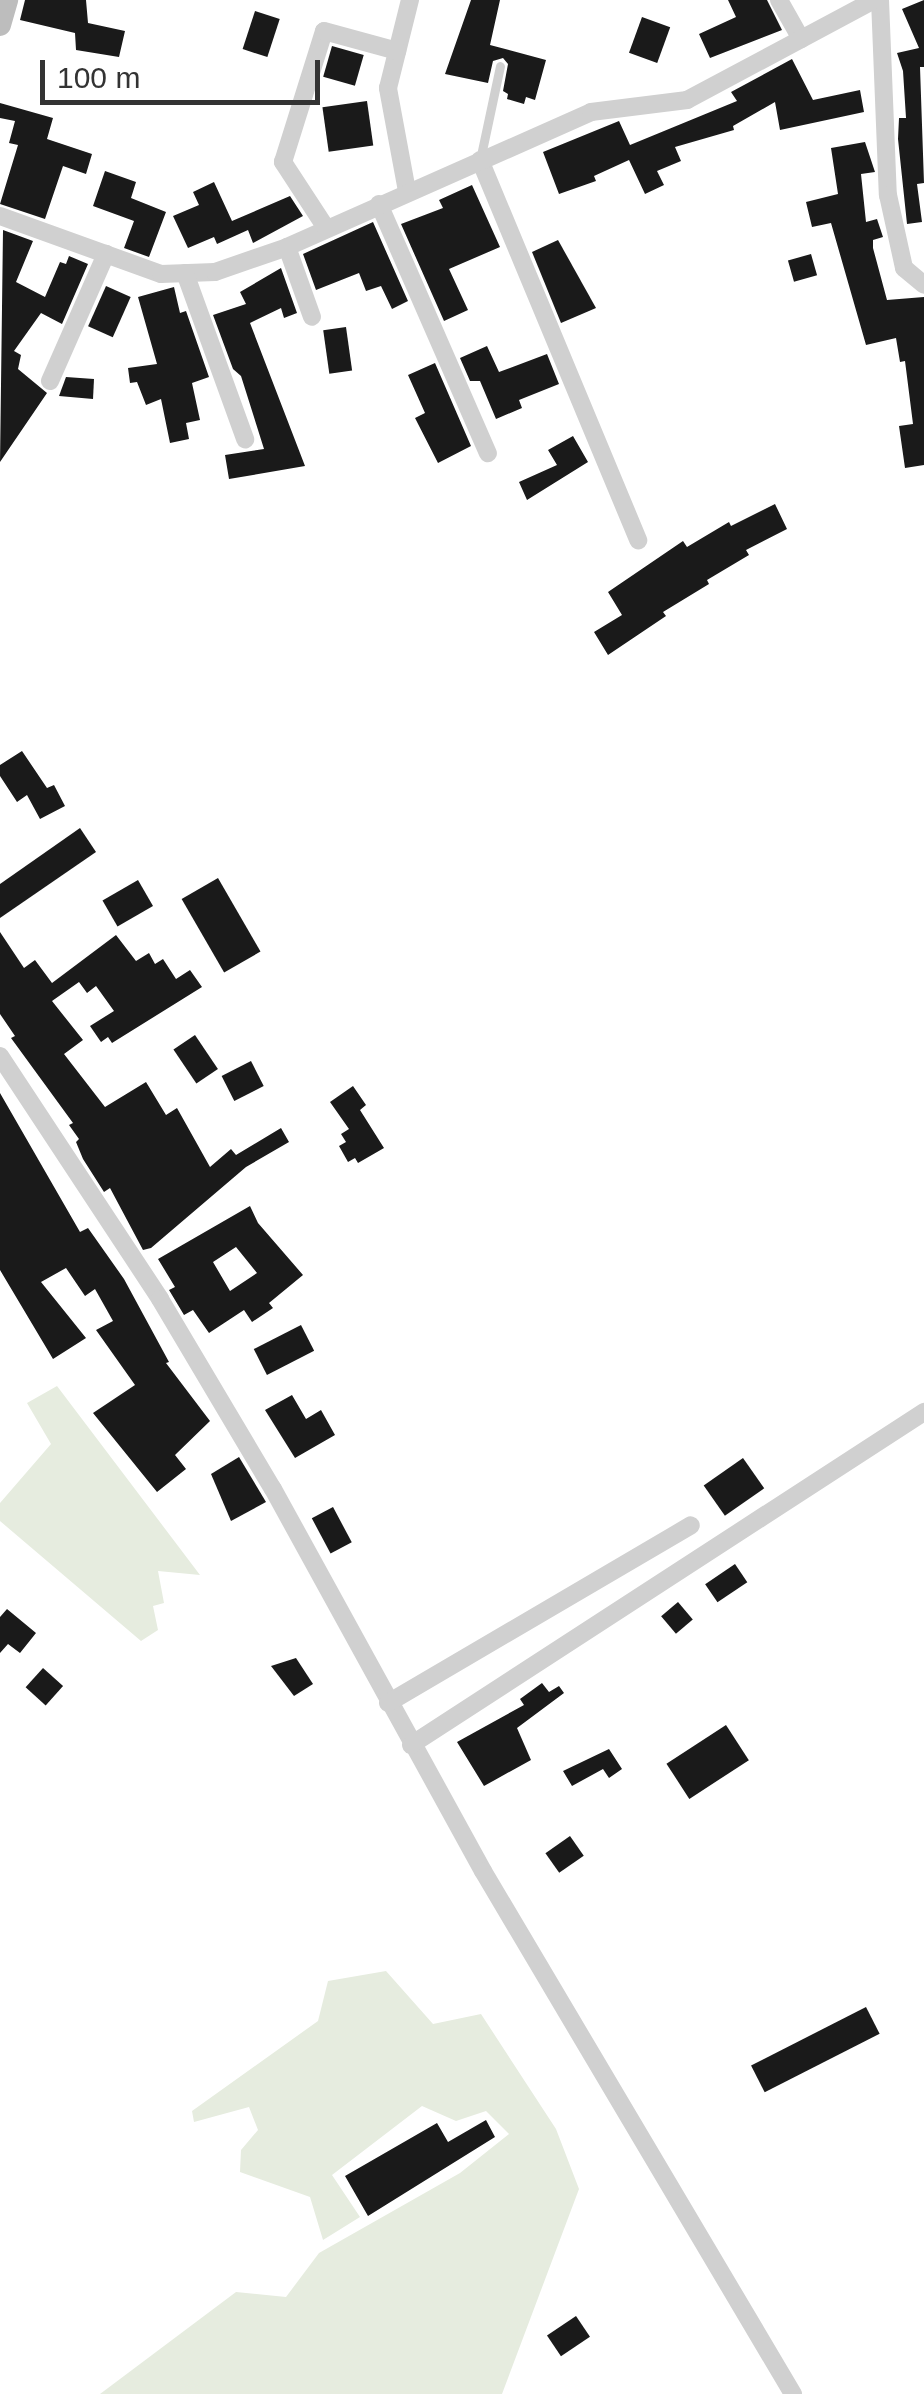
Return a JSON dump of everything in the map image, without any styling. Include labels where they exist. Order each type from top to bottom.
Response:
[{"type":"street","points":[[0,25],[6,0]]},
{"type":"street","points":[[407,191],[388,88],[410,0]]},
{"type":"street","points":[[780,0],[801,39]]},
{"type":"street","points":[[0,216],[161,274],[214,272],[287,247],[591,112],[687,100],[877,0],[888,195],[904,268],[924,285]]},
{"type":"street","points":[[326,228],[282,162],[324,31],[397,51]]},
{"type":"street","points":[[480,160],[638,540]]},
{"type":"street","points":[[378,204],[488,453]]},
{"type":"street","points":[[287,247],[312,317]]},
{"type":"street","points":[[50,381],[106,254]]},
{"type":"street","points":[[185,273],[245,439]]},
{"type":"street","points":[[0,1056],[169,1315],[273,1488],[411,1744],[793,2394]]},
{"type":"street","points":[[411,1744],[924,1412]]},
{"type":"street","points":[[388,1703],[691,1524]]},
{"type":"lane","points":[[480,160],[500,66]]},
{"type":"shaded area","points":[[57,1386],[200,1575],[158,1571],[164,1603],[153,1606],[158,1630],[141,1641],[0,1521],[0,1503],[51,1444],[27,1403]]},
{"type":"shaded area","points":[[386,1971],[433,2024],[481,2014],[556,2129],[579,2189],[502,2394],[100,2394],[236,2292],[286,2297],[319,2253],[460,2173],[509,2134],[486,2111],[456,2121],[422,2106],[332,2175],[360,2217],[323,2240],[310,2197],[240,2172],[241,2150],[258,2130],[249,2107],[194,2122],[192,2111],[318,2021],[328,1981]]},
{"type":"building","points":[[25,0],[86,0],[88,23],[125,31],[119,57],[76,50],[75,33],[20,20]]},
{"type":"building","points":[[471,0],[500,0],[490,45],[546,60],[535,100],[526,97],[524,104],[507,99],[508,94],[503,91],[508,64],[503,58],[493,61],[488,83],[445,74]]},
{"type":"building","points":[[728,0],[767,0],[782,30],[710,58],[699,34],[736,17]]},
{"type":"building","points":[[924,0],[924,67],[920,67],[924,183],[917,184],[922,222],[907,224],[898,139],[899,118],[906,118],[903,71],[897,53],[919,48],[902,9]]},
{"type":"building","points":[[255,11],[280,19],[267,57],[243,49]]},
{"type":"building","points":[[642,17],[670,27],[657,63],[629,53]]},
{"type":"building","points":[[332,46],[364,55],[355,86],[323,77]]},
{"type":"building","points":[[792,59],[813,100],[860,90],[864,112],[780,130],[775,102],[733,126],[734,130],[675,147],[681,161],[657,171],[664,185],[645,194],[629,160],[594,176],[596,181],[559,194],[543,152],[619,121],[630,145],[737,101],[731,92]]},
{"type":"building","points":[[367,101],[373,146],[329,152],[322,107]]},
{"type":"building","points":[[0,103],[53,118],[47,139],[92,154],[86,174],[63,166],[45,219],[0,204],[18,145],[9,143],[15,121],[0,118]]},
{"type":"building","points":[[865,142],[875,172],[861,174],[866,222],[877,219],[883,237],[873,240],[873,248],[887,300],[924,297],[924,465],[905,468],[899,426],[913,424],[905,361],[900,362],[896,338],[866,345],[831,223],[812,227],[806,202],[838,194],[831,148]]},
{"type":"building","points":[[105,171],[136,182],[131,198],[166,212],[149,257],[124,248],[134,221],[93,206]]},
{"type":"building","points":[[214,182],[232,221],[290,196],[303,216],[253,243],[248,230],[217,244],[214,237],[188,248],[173,216],[199,205],[193,192]]},
{"type":"building","points":[[472,185],[500,247],[449,269],[468,310],[444,321],[401,224],[443,208],[439,200]]},
{"type":"building","points":[[373,222],[408,301],[392,309],[381,286],[366,291],[359,273],[316,290],[303,254]]},
{"type":"building","points":[[3,230],[33,241],[16,282],[45,297],[60,262],[66,264],[69,256],[88,264],[62,324],[41,313],[14,351],[21,355],[18,369],[47,393],[0,462]]},
{"type":"building","points":[[558,240],[596,308],[561,323],[532,252]]},
{"type":"building","points":[[811,254],[817,275],[794,282],[788,261]]},
{"type":"building","points":[[281,268],[297,313],[284,318],[281,308],[250,323],[305,466],[229,479],[225,455],[264,449],[241,376],[233,369],[213,315],[246,304],[240,292]]},
{"type":"building","points":[[106,286],[131,297],[113,337],[88,326]]},
{"type":"building","points":[[174,287],[180,313],[186,311],[209,377],[192,383],[200,420],[186,423],[189,439],[170,443],[161,399],[146,405],[137,382],[130,383],[128,368],[157,364],[138,297]]},
{"type":"building","points":[[346,327],[352,371],[329,374],[323,330]]},
{"type":"building","points":[[487,346],[499,372],[547,354],[559,384],[519,400],[522,408],[496,419],[480,381],[470,381],[460,358]]},
{"type":"building","points":[[435,363],[471,446],[438,463],[415,418],[425,413],[408,375]]},
{"type":"building","points":[[66,377],[94,379],[93,399],[59,396]]},
{"type":"building","points":[[573,436],[588,462],[527,500],[519,482],[557,465],[548,450]]},
{"type":"building","points":[[775,504],[787,529],[746,550],[749,555],[707,580],[709,584],[663,612],[666,616],[608,655],[594,632],[622,615],[608,592],[683,541],[687,547],[729,522],[731,526]]},
{"type":"building","points":[[22,751],[47,788],[54,785],[65,806],[40,819],[27,795],[17,802],[0,776],[0,765]]},
{"type":"building","points":[[80,828],[96,852],[0,918],[0,884]]},
{"type":"building","points":[[218,878],[260,952],[224,973],[182,899]]},
{"type":"building","points":[[138,880],[153,906],[117,926],[102,900]]},
{"type":"building","points":[[0,932],[24,968],[35,960],[52,983],[116,935],[136,961],[149,953],[155,964],[163,959],[176,979],[190,970],[202,987],[112,1043],[108,1037],[101,1042],[90,1026],[114,1011],[96,986],[87,993],[79,982],[52,1001],[83,1040],[64,1054],[105,1107],[146,1082],[166,1115],[177,1108],[210,1167],[231,1149],[236,1155],[281,1128],[289,1142],[246,1167],[151,1248],[143,1250],[110,1188],[104,1192],[83,1159],[76,1142],[79,1139],[69,1125],[73,1123],[11,1038],[15,1036],[0,1014]]},
{"type":"building","points":[[195,1035],[218,1069],[196,1084],[173,1050]]},
{"type":"building","points":[[251,1061],[264,1086],[234,1101],[222,1076]]},
{"type":"building","points":[[353,1086],[366,1105],[360,1110],[384,1148],[358,1163],[355,1158],[348,1162],[339,1146],[346,1142],[341,1134],[349,1129],[330,1102]]},
{"type":"building","points":[[0,1093],[80,1232],[88,1228],[124,1279],[169,1362],[166,1363],[210,1421],[175,1455],[186,1469],[157,1492],[93,1413],[135,1385],[96,1330],[113,1321],[95,1289],[85,1296],[66,1268],[41,1282],[86,1338],[53,1359],[0,1270]]},
{"type":"building","points":[[250,1206],[258,1223],[303,1275],[269,1303],[273,1308],[252,1322],[244,1310],[209,1333],[193,1310],[184,1315],[169,1290],[175,1287],[158,1259]],"holes":[[[236,1247],[257,1273],[230,1291],[213,1262]]]},
{"type":"building","points":[[301,1325],[314,1351],[267,1375],[254,1349]]},
{"type":"building","points":[[292,1395],[306,1419],[321,1410],[335,1435],[295,1458],[265,1410]]},
{"type":"building","points":[[239,1457],[266,1502],[231,1521],[211,1474]]},
{"type":"building","points":[[743,1458],[764,1488],[725,1516],[704,1486]]},
{"type":"building","points":[[333,1507],[352,1542],[331,1554],[312,1518]]},
{"type":"building","points":[[735,1564],[747,1582],[717,1602],[705,1584]]},
{"type":"building","points":[[678,1602],[693,1620],[676,1634],[661,1616]]},
{"type":"building","points":[[7,1609],[36,1633],[20,1653],[8,1644],[0,1653],[0,1617]]},
{"type":"building","points":[[296,1658],[313,1684],[294,1696],[271,1666]]},
{"type":"building","points":[[43,1668],[63,1686],[46,1705],[26,1687]]},
{"type":"building","points":[[542,1683],[549,1692],[559,1686],[564,1693],[517,1728],[531,1760],[484,1786],[457,1742],[524,1705],[520,1699]]},
{"type":"building","points":[[726,1725],[749,1760],[689,1799],[666,1764]]},
{"type":"building","points":[[609,1749],[622,1769],[609,1778],[603,1769],[572,1786],[563,1771]]},
{"type":"building","points":[[570,1836],[584,1856],[559,1873],[545,1853]]},
{"type":"building","points":[[866,2007],[880,2034],[765,2092],[751,2066]]},
{"type":"building","points":[[486,2120],[495,2137],[368,2216],[345,2176],[437,2123],[448,2142]]},
{"type":"building","points":[[576,2316],[590,2337],[561,2356],[547,2336]]}]
